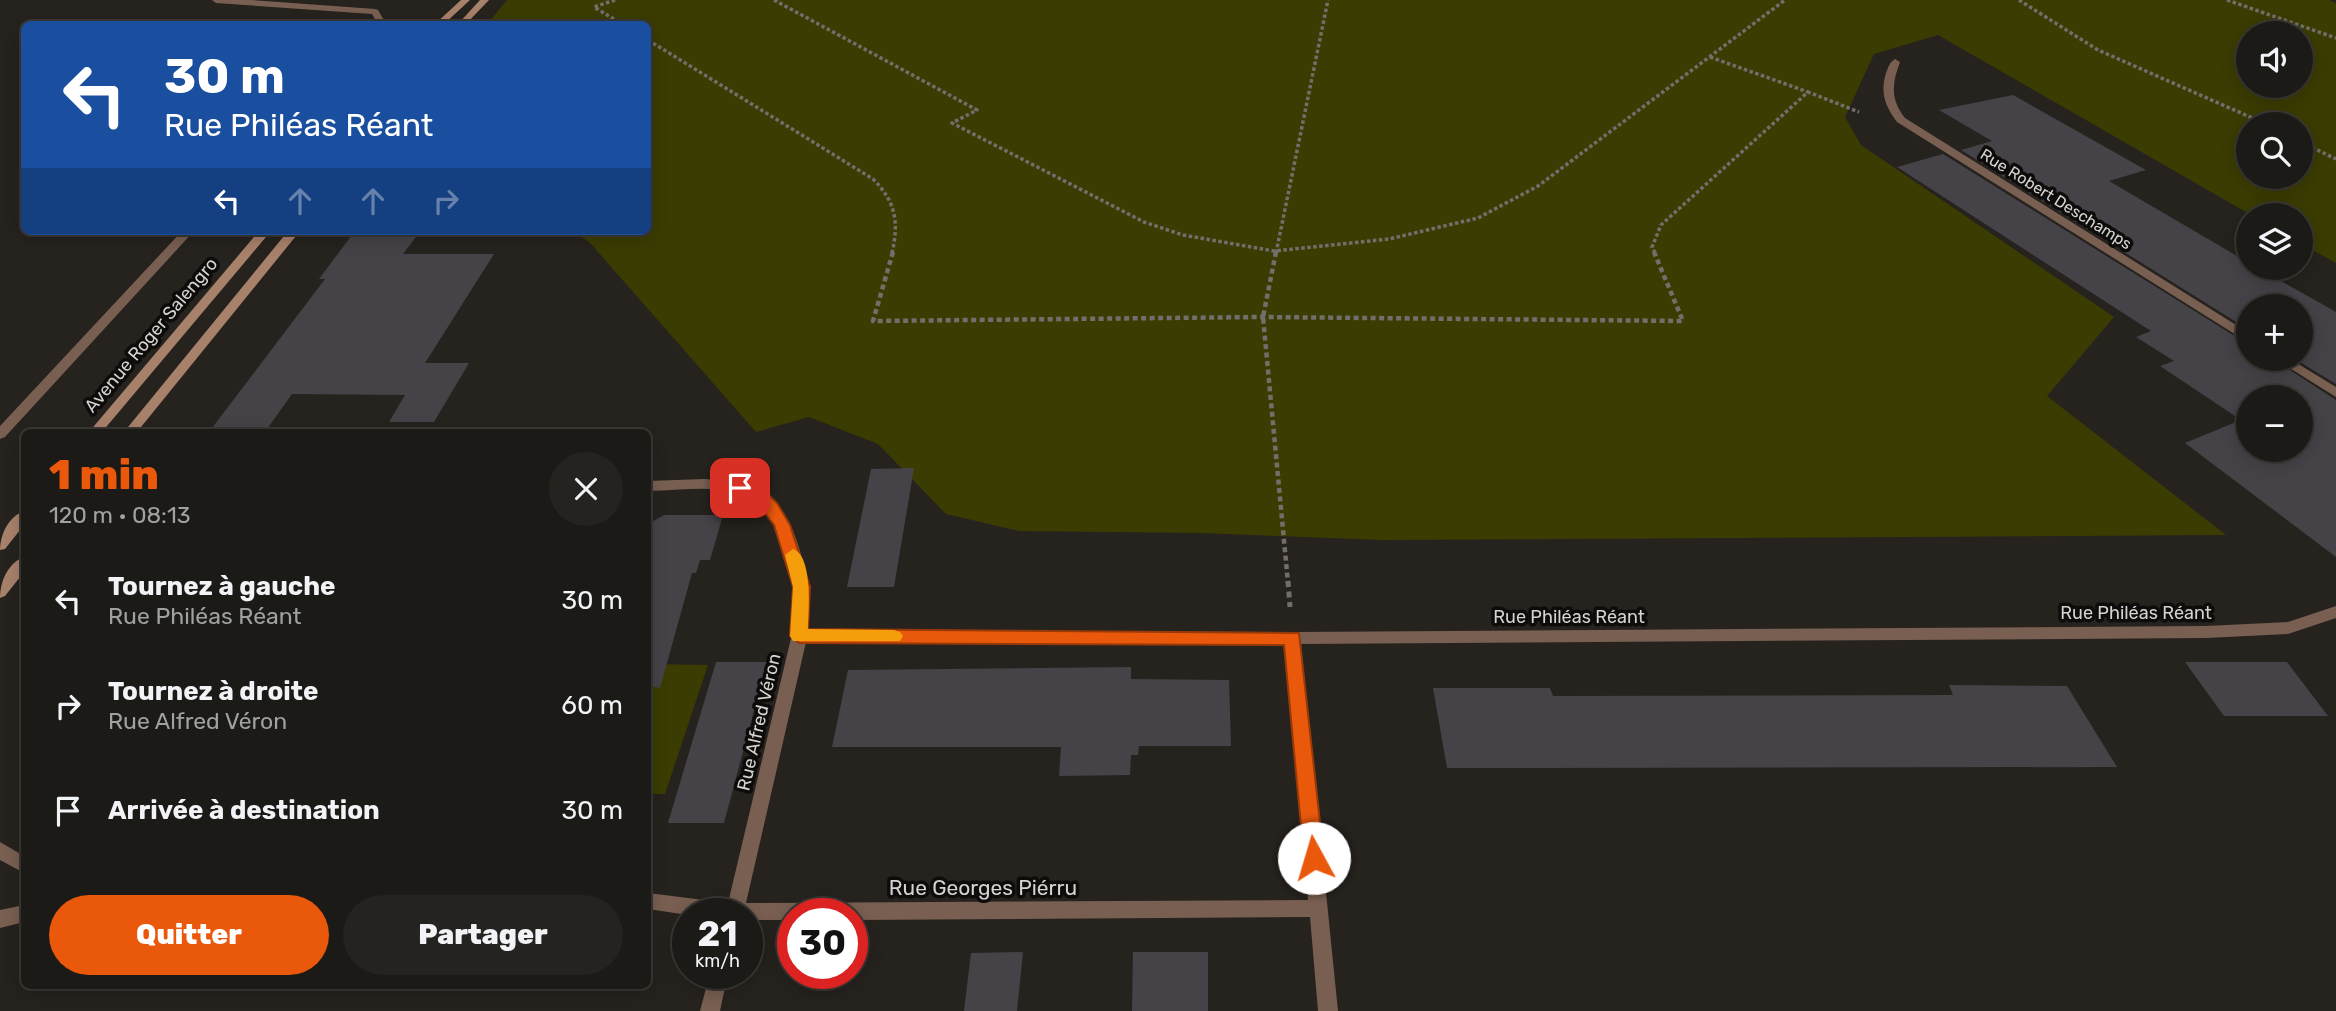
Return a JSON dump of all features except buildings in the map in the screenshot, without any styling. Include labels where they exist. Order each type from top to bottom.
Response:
[{"type":"main road","points":[[442,21],[466,0]]},
{"type":"main road","points":[[465,21],[485,0]]},
{"type":"main road","name":"Avenue Roger Salengro","points":[[98,429],[262,235]]},
{"type":"main road","points":[[132,429],[291,235]]},
{"type":"main road","points":[[0,545],[21,520]]},
{"type":"main road","points":[[0,592],[21,566]]},
{"type":"street","points":[[216,0],[375,12]]},
{"type":"street","points":[[368,0],[380,21]]},
{"type":"street","name":"Rue Robert Deschamps","points":[[1895,62],[1886,94],[1890,108],[1901,120],[2236,331]]},
{"type":"street","points":[[0,434],[184,235]]},
{"type":"street","points":[[2300,371],[2336,393]]},
{"type":"street","name":"Rue Alfred Véron","points":[[651,486],[740,488],[760,496],[772,507],[782,525],[801,587],[799,636],[738,898]]},
{"type":"street","name":"Rue Philéas Réant","points":[[799,636],[1293,638],[2206,632],[2288,628],[2336,611]]},
{"type":"street","points":[[1293,638],[1328,1011]]},
{"type":"street","points":[[0,850],[21,863]]},
{"type":"street","points":[[0,862],[21,865]]},
{"type":"street","name":"Rue Georges Piérru","points":[[651,901],[672,904]]},
{"type":"street","name":"Rue Georges Piérru","points":[[763,913],[1319,908]]},
{"type":"street","points":[[0,919],[21,915]]},
{"type":"street","points":[[710,1011],[715,989]]},
{"type":"path","points":[[615,0],[594,7],[617,21]]},
{"type":"path","points":[[774,0],[978,110],[952,122],[1144,222],[1195,237],[1274,251],[1389,239],[1478,218],[1508,204],[1560,170],[1785,0]]},
{"type":"path","points":[[1293,638],[1263,317],[1274,251],[1328,0]]},
{"type":"path","points":[[2019,0],[2098,50],[2239,112]]},
{"type":"path","points":[[2227,0],[2336,38]]},
{"type":"path","points":[[651,42],[873,179],[883,189],[895,211],[895,231],[873,321],[1263,317],[1684,321],[1652,247],[1654,234],[1808,92]]},
{"type":"path","points":[[1710,57],[1860,112]]},
{"type":"path","points":[[2313,148],[2336,159]]},
{"type":"shaded area","points":[[507,0],[2329,0],[2336,3],[2336,263],[2313,251],[2313,203],[2236,203],[2236,206],[1938,35],[1874,54],[1845,117],[1861,145],[2114,317],[2047,396],[2226,535],[1383,540],[1201,533],[1019,531],[946,514],[878,444],[809,417],[756,432],[591,244],[579,235],[651,235],[651,21],[490,21]]},
{"type":"shaded area","points":[[651,664],[708,665],[665,794],[651,794]]},
{"type":"slow traffic","points":[[793,555],[801,587],[799,636],[894,636]]},
{"type":"route","points":[[740,488],[760,496],[772,507],[782,525],[801,587],[799,636],[1293,638],[1314,858]]}]
